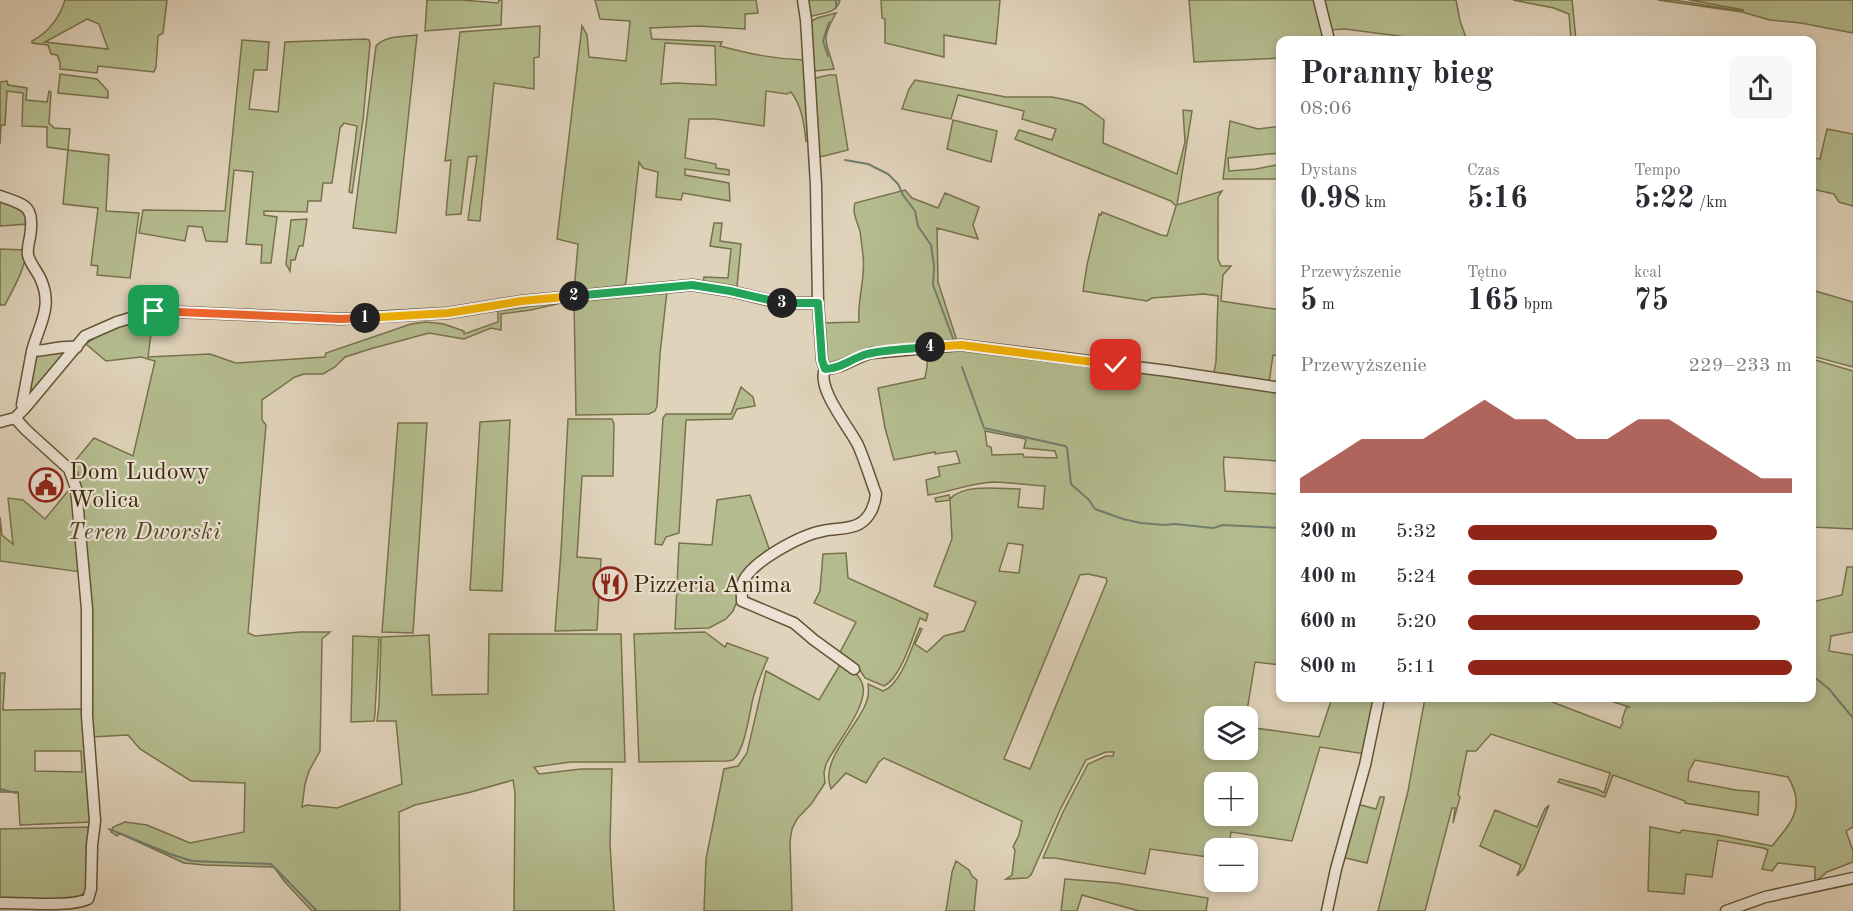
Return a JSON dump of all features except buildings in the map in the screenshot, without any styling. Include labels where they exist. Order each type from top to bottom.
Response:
[{"type":"street","points":[[803,0],[816,185],[818,303],[822,360],[825,369],[823,377],[828,394],[857,444],[876,494],[875,506],[859,524],[822,531],[798,540],[752,569],[743,582],[742,600],[794,623],[854,669]]},
{"type":"street","points":[[1319,0],[1328,36]]},
{"type":"street","points":[[0,196],[24,204],[30,211],[32,224],[28,256],[42,280],[46,295],[47,305],[44,318],[32,351],[22,405],[24,409]]},
{"type":"street","points":[[0,422],[15,418],[24,409],[85,336],[117,321],[154,311],[341,319],[448,313],[522,301],[692,285],[780,303],[818,303]]},
{"type":"street","points":[[32,351],[64,345],[76,347]]},
{"type":"street","points":[[825,369],[839,367],[872,353],[961,345],[1276,387]]},
{"type":"street","points":[[0,903],[81,902],[88,899],[91,889],[95,821],[87,716],[87,609],[76,488],[69,469],[15,418]]},
{"type":"street","points":[[1327,911],[1336,869],[1365,765],[1378,702]]},
{"type":"street","points":[[1726,911],[1765,897],[1853,878]]},
{"type":"green space","points":[[65,0],[167,0],[163,33],[158,36],[154,72],[98,66],[97,73],[60,69],[57,55],[51,54],[48,45],[32,43],[32,41],[48,29]],"holes":[[[87,19],[99,24],[108,49],[45,42]]]},
{"type":"green space","points":[[427,0],[498,3],[502,0],[501,25],[425,31]]},
{"type":"green space","points":[[595,0],[756,0],[758,13],[745,14],[745,29],[699,26],[650,28],[652,39],[722,42],[720,46],[752,54],[805,60],[810,141],[806,141],[800,109],[791,92],[787,94],[766,91],[764,126],[716,119],[689,119],[685,158],[716,164],[716,168],[729,170],[729,175],[685,169],[685,175],[729,183],[730,201],[683,193],[681,200],[656,197],[658,172],[643,168],[639,162],[625,285],[574,291],[578,244],[557,239],[582,26],[587,35],[589,57],[626,61],[630,21],[600,19]],"holes":[[[665,43],[715,46],[716,85],[661,84]]]},
{"type":"green space","points":[[805,0],[840,0],[833,10],[812,16]]},
{"type":"green space","points":[[881,0],[1000,0],[996,44],[944,35],[944,57],[885,43],[885,19],[882,18]]},
{"type":"green space","points":[[1189,0],[1317,0],[1326,36],[1276,36],[1276,58],[1194,62]]},
{"type":"green space","points":[[1321,0],[1456,0],[1466,36],[1398,36],[1345,29],[1328,30]]},
{"type":"green space","points":[[1513,0],[1572,0],[1576,36],[1571,36],[1569,14],[1554,8]]},
{"type":"green space","points":[[1658,0],[1674,0],[1741,11],[1744,10],[1689,0],[1853,0],[1853,33],[1801,23],[1770,20],[1742,12]]},
{"type":"green space","points":[[836,13],[826,36],[834,69],[815,71],[813,70],[810,22]]},
{"type":"green space","points":[[540,26],[539,57],[534,58],[534,89],[494,83],[480,221],[468,220],[477,156],[468,157],[461,214],[446,215],[451,160],[445,161],[460,32]]},
{"type":"green space","points":[[417,35],[396,233],[353,228],[376,46],[390,38]]},
{"type":"green space","points":[[365,39],[370,43],[363,120],[352,193],[349,192],[357,126],[344,123],[340,128],[332,183],[323,183],[321,201],[308,201],[307,212],[264,211],[264,215],[277,217],[271,263],[261,263],[262,245],[246,244],[253,172],[234,170],[227,242],[206,241],[202,227],[188,226],[185,241],[139,233],[143,210],[225,211],[242,40],[269,42],[267,70],[254,70],[249,109],[278,112],[285,42]]},
{"type":"green space","points":[[60,74],[97,79],[108,91],[108,98],[58,93]]},
{"type":"green space","points":[[836,75],[848,150],[820,157],[818,156],[811,79]]},
{"type":"green space","points":[[915,80],[1006,97],[1052,97],[1082,104],[1104,120],[1103,143],[1177,174],[1185,142],[1183,110],[1192,111],[1177,205],[1222,191],[1218,197],[1218,259],[1221,266],[1231,266],[1223,275],[1221,301],[1276,309],[1276,355],[1273,355],[1269,383],[1211,375],[1216,362],[1218,296],[1204,294],[1152,298],[1147,301],[1083,291],[1099,214],[1101,215],[1102,212],[1167,236],[1176,206],[1171,201],[1015,139],[1019,130],[1052,140],[1056,129],[1022,119],[1024,111],[958,95],[951,119],[902,109]]},
{"type":"green space","points":[[7,81],[8,85],[27,88],[26,100],[47,102],[49,91],[51,92],[49,123],[54,128],[70,129],[68,150],[47,147],[47,127],[22,126],[23,93],[7,91],[5,125],[1,125],[0,144],[0,82]]},
{"type":"green space","points":[[953,120],[997,131],[991,162],[947,149]]},
{"type":"green space","points":[[1230,121],[1258,129],[1276,127],[1276,153],[1228,158],[1229,171],[1276,165],[1276,179],[1223,179]]},
{"type":"green space","points":[[1827,129],[1853,134],[1853,206],[1839,202],[1834,194],[1816,190],[1816,158],[1820,159]]},
{"type":"green space","points":[[68,150],[109,155],[106,211],[139,213],[130,278],[97,275],[98,266],[91,265],[98,208],[63,204]]},
{"type":"green space","points":[[905,190],[912,198],[938,208],[945,193],[979,207],[973,225],[978,239],[937,228],[938,282],[957,341],[833,366],[826,363],[822,323],[859,322],[864,264],[860,231],[854,214],[855,203]]},
{"type":"green space","points":[[0,198],[25,208],[28,224],[0,226]]},
{"type":"green space","points":[[307,219],[303,246],[299,246],[295,260],[291,260],[290,271],[286,264],[291,220]]},
{"type":"green space","points":[[714,223],[722,223],[720,241],[741,244],[737,287],[703,283],[704,277],[728,278],[731,249],[710,246]]},
{"type":"green space","points":[[0,249],[25,250],[26,255],[19,277],[5,305],[0,305]]},
{"type":"green space","points":[[667,291],[655,411],[649,414],[576,415],[574,300]]},
{"type":"green space","points":[[1816,291],[1853,302],[1853,367],[1816,357]]},
{"type":"green space","name":"Teren Dworski","points":[[574,300],[501,314],[501,330],[491,328],[464,339],[429,333],[345,357],[323,374],[304,374],[295,377],[262,400],[262,420],[266,425],[248,633],[255,636],[330,632],[322,639],[320,751],[309,771],[302,807],[307,805],[337,808],[402,784],[396,721],[377,721],[381,637],[429,635],[432,695],[488,694],[489,634],[621,634],[625,762],[571,762],[534,767],[539,774],[581,769],[612,769],[610,843],[614,911],[514,911],[515,793],[513,780],[415,805],[399,812],[400,911],[312,911],[274,867],[184,863],[119,833],[117,836],[111,832],[113,827],[125,822],[147,825],[190,843],[244,832],[245,783],[191,781],[140,749],[128,735],[91,737],[80,487],[78,472],[70,467],[94,438],[133,456],[155,361],[141,357],[106,361],[86,344],[118,326],[153,318],[148,357],[210,354],[236,363],[325,357],[326,353],[411,324],[426,322],[444,324],[464,331],[464,334],[498,322],[498,311]]},
{"type":"green space","points":[[68,348],[27,401],[34,356]]},
{"type":"green space","points":[[960,348],[1276,390],[1276,461],[1224,457],[1223,466],[1225,491],[1276,494],[1276,664],[1255,662],[1248,706],[1204,706],[1204,760],[1258,760],[1258,728],[1319,737],[1331,702],[1374,702],[1365,754],[1320,747],[1292,841],[1231,832],[1230,838],[1204,838],[1204,856],[1150,849],[1145,874],[1055,858],[1043,858],[1063,812],[1088,764],[1106,756],[1113,756],[1114,752],[1106,752],[1086,760],[1060,810],[1031,875],[1027,878],[1006,879],[1012,875],[1015,850],[1013,847],[1022,821],[884,758],[866,783],[846,773],[831,789],[830,767],[834,756],[866,703],[868,684],[883,691],[896,681],[920,628],[922,629],[915,644],[927,652],[944,636],[964,631],[976,602],[934,586],[952,539],[950,500],[936,502],[935,498],[949,495],[950,499],[956,494],[973,489],[1020,489],[1018,507],[1043,509],[1045,486],[993,482],[928,495],[926,480],[940,476],[938,467],[960,463],[956,451],[935,454],[935,452],[894,460],[885,428],[878,388],[925,378],[928,350]],"holes":[[[985,431],[1026,439],[1024,448],[1055,451],[1057,458],[1024,457],[1023,454],[992,455],[991,447],[987,446]],[[1008,543],[1023,545],[1019,573],[999,571]],[[1088,574],[1106,578],[1107,581],[1030,769],[1004,759],[1080,575]]]},
{"type":"green space","points":[[1816,360],[1853,371],[1853,529],[1816,527]]},
{"type":"green space","points":[[741,387],[753,397],[755,406],[737,409],[732,419],[686,420],[679,533],[666,537],[662,545],[655,544],[663,418],[666,414],[731,414]]},
{"type":"green space","points":[[568,419],[612,419],[614,424],[613,476],[582,476],[577,557],[601,559],[597,630],[555,631]]},
{"type":"green space","points":[[510,420],[502,591],[470,590],[480,422]]},
{"type":"green space","points":[[398,423],[427,423],[413,633],[382,632]]},
{"type":"green space","points":[[73,485],[81,572],[0,561],[0,517],[2,535],[13,544],[8,498],[23,500],[45,519]]},
{"type":"green space","points":[[750,495],[771,554],[752,565],[733,611],[726,619],[709,628],[675,629],[679,543],[712,545],[717,500]]},
{"type":"green space","points":[[846,553],[848,578],[928,614],[926,621],[920,618],[901,666],[896,675],[884,686],[865,678],[860,670],[838,656],[856,622],[814,603],[820,591],[823,554]]},
{"type":"green space","points":[[1847,567],[1853,567],[1853,632],[1831,636],[1829,651],[1853,655],[1853,827],[1846,831],[1853,851],[1853,862],[1827,872],[1815,882],[1815,867],[1778,863],[1772,871],[1762,869],[1768,850],[1718,840],[1712,877],[1686,874],[1684,894],[1648,891],[1650,827],[1680,833],[1682,830],[1718,835],[1772,846],[1791,822],[1796,806],[1796,797],[1788,777],[1695,760],[1689,771],[1688,781],[1759,792],[1758,815],[1685,803],[1685,801],[1613,775],[1605,797],[1558,782],[1560,779],[1604,793],[1610,773],[1491,734],[1476,751],[1467,751],[1458,795],[1460,797],[1453,823],[1455,808],[1452,808],[1425,911],[1378,911],[1408,791],[1424,702],[1552,702],[1620,728],[1626,708],[1629,707],[1614,702],[1816,702],[1816,601],[1842,595]]},
{"type":"green space","points":[[705,632],[725,647],[727,643],[768,658],[755,693],[741,748],[733,760],[727,761],[639,762],[634,634]]},
{"type":"green space","points":[[353,636],[379,637],[374,721],[351,722]]},
{"type":"green space","points":[[841,663],[859,677],[863,691],[851,724],[826,764],[825,783],[792,829],[790,841],[792,911],[704,911],[706,859],[724,769],[738,766],[747,753],[766,671],[819,700]]},
{"type":"green space","points":[[0,673],[5,673],[3,710],[84,709],[91,822],[20,825],[18,792],[0,792]],"holes":[[[35,751],[81,751],[82,772],[35,771]]]},
{"type":"green space","points":[[1380,797],[1384,799],[1367,863],[1341,857],[1357,804],[1376,809]]},
{"type":"green space","points":[[1549,805],[1524,868],[1517,876],[1521,865],[1480,846],[1495,810],[1537,827]]},
{"type":"green space","points":[[91,827],[88,884],[80,896],[59,900],[0,900],[0,829]]},
{"type":"green space","points":[[956,861],[969,870],[977,880],[974,911],[946,911]]},
{"type":"green space","points":[[1065,879],[1116,883],[1208,898],[1206,911],[1139,911],[1082,895],[1077,911],[1061,911]]},
{"type":"waterway","points":[[836,0],[836,8]]},
{"type":"waterway","points":[[828,56],[823,41],[829,22]]},
{"type":"waterway","points":[[845,160],[868,164],[888,174],[898,184],[915,211],[918,226],[931,245],[934,266],[933,285],[954,341]]},
{"type":"waterway","points":[[962,367],[984,428],[1065,446],[1071,484],[1089,500],[1095,509],[1141,523],[1213,528],[1223,525],[1276,528]]},
{"type":"waterway","points":[[1816,678],[1829,689],[1853,718]]},
{"type":"waterway","points":[[0,789],[16,793]]},
{"type":"waterway","points":[[109,829],[192,861],[271,864],[317,911]]},
{"type":"place","name":"Dom Ludowy Wolica","points":[[46,485]]},
{"type":"place","name":"Pizzeria Anima","points":[[610,584]]},
{"type":"route","points":[[154,311],[341,319],[448,313],[522,301],[692,285],[780,303],[818,303],[822,364],[825,369],[839,367],[872,353],[961,345],[1116,365]]}]
